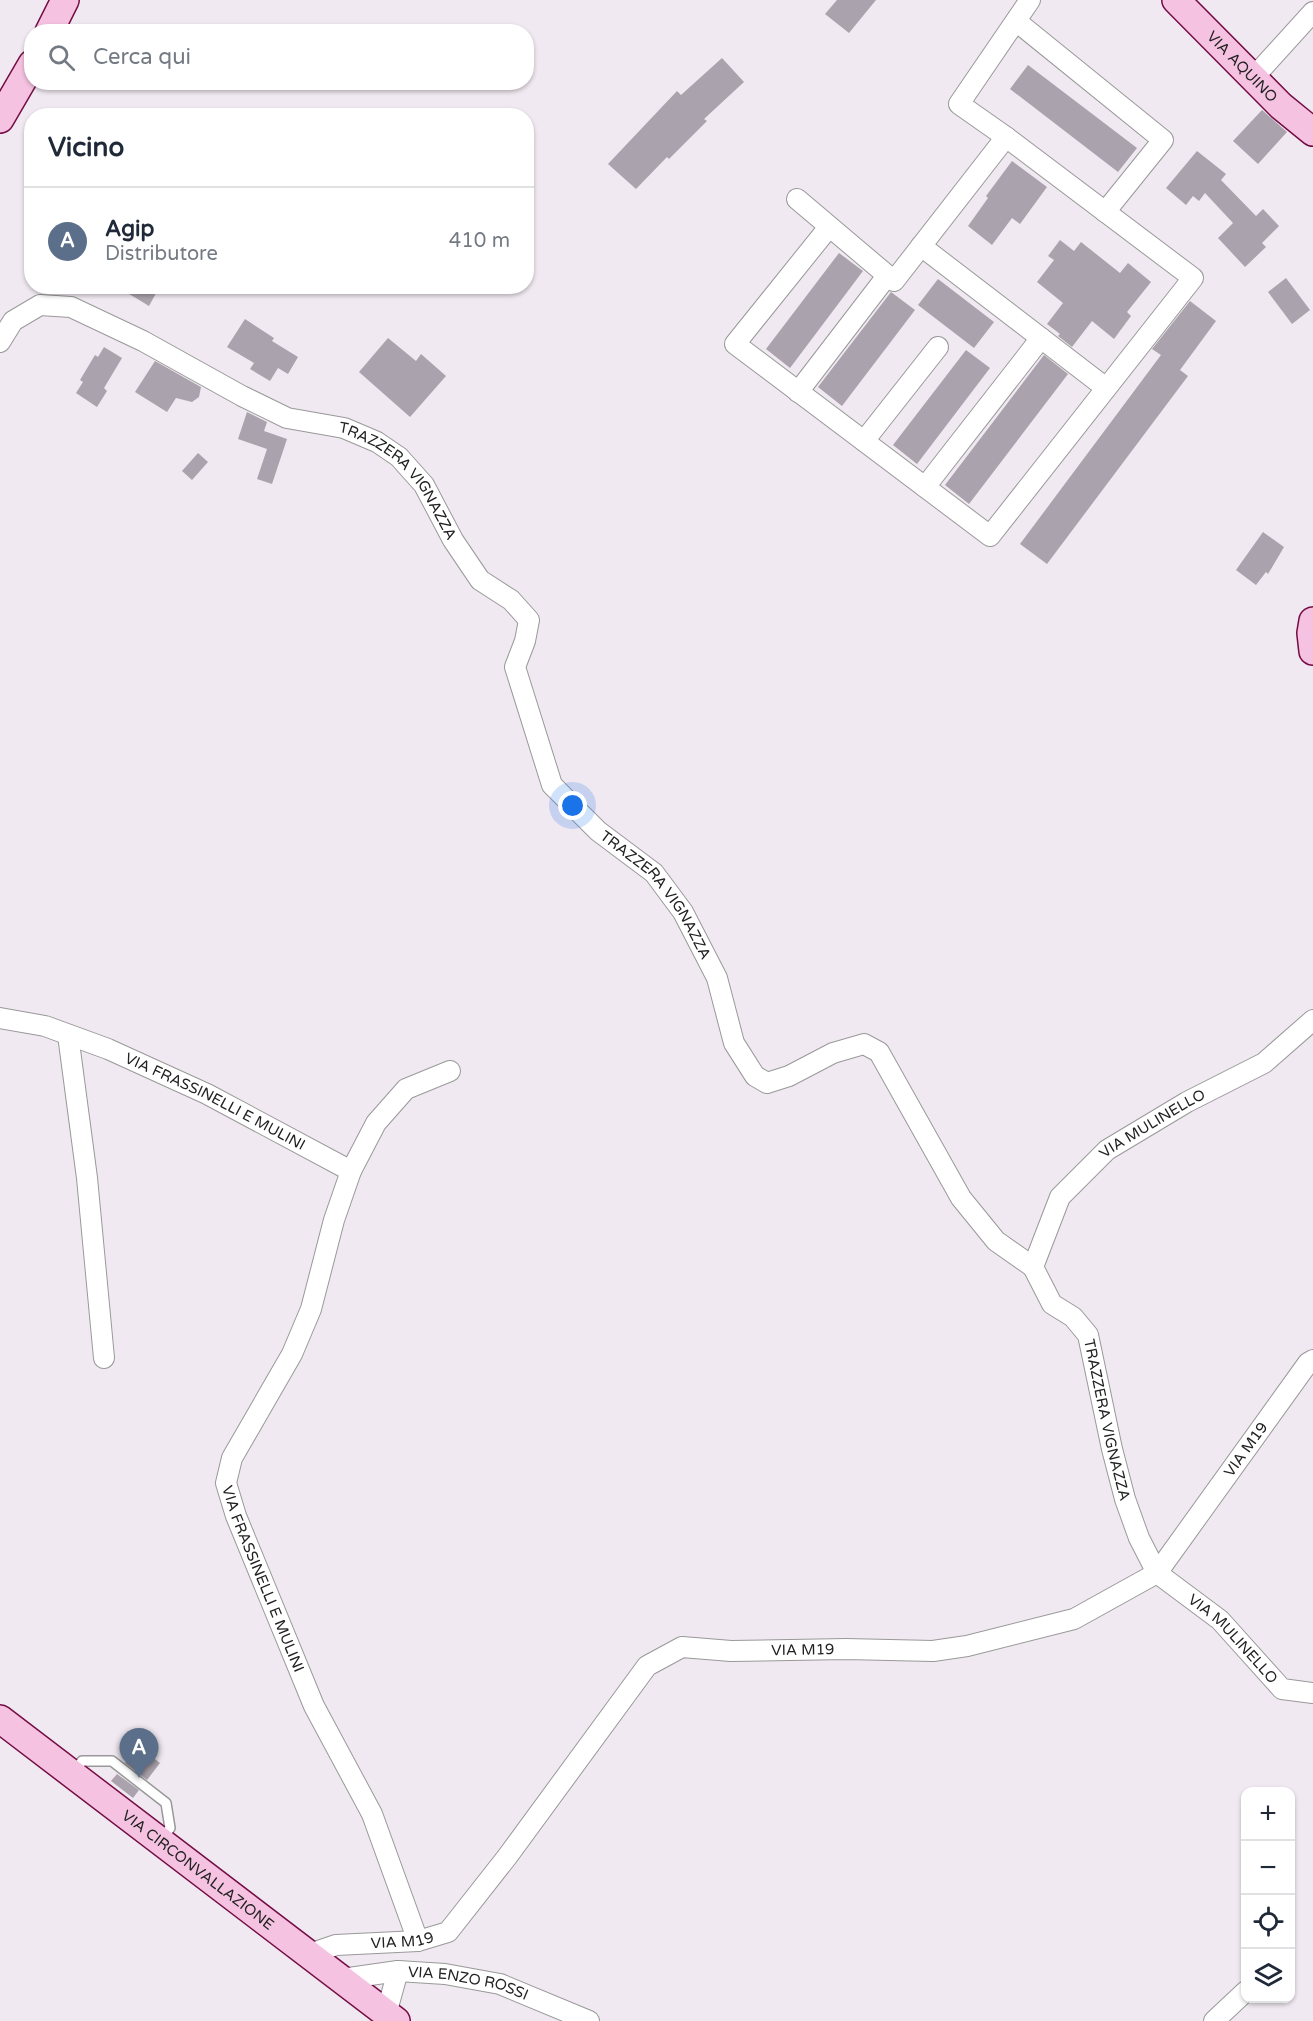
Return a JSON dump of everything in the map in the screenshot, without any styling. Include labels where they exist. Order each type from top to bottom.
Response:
[{"type":"main road","points":[[54,24],[64,0]]},
{"type":"main road","name":"VIA AQUINO","points":[[1176,0],[1281,106],[1313,132]]},
{"type":"main road","points":[[0,119],[24,78]]},
{"type":"main road","points":[[1313,621],[1311,633],[1313,651]]},
{"type":"main road","name":"VIA CIRCONVALLAZIONE","points":[[0,1719],[391,2017]]},
{"type":"street","points":[[829,227],[735,344],[990,536],[1193,278],[959,104],[1030,0]]},
{"type":"street","points":[[1253,78],[1313,12]]},
{"type":"street","points":[[1016,21],[1163,140],[1105,212]]},
{"type":"street","points":[[797,199],[894,281],[1006,137]]},
{"type":"street","points":[[921,246],[1106,388]]},
{"type":"street","points":[[798,392],[887,276]]},
{"type":"street","name":"TRAZZERA VIGNAZZA","points":[[0,342],[13,321],[40,305],[71,307],[143,341],[242,396],[287,418],[344,428],[377,442],[399,457],[424,485],[453,540],[480,580],[511,600],[529,620],[525,641],[515,667],[552,785],[598,831],[654,873],[683,912],[717,978],[734,1043],[755,1076],[767,1083],[789,1076],[833,1053],[864,1044],[879,1052],[961,1198],[996,1241],[1033,1267],[1052,1304],[1073,1317],[1088,1335],[1125,1499],[1139,1538],[1157,1573]]},
{"type":"street","points":[[925,487],[1041,338]]},
{"type":"street","points":[[864,441],[938,347]]},
{"type":"street","name":"VIA FRASSINELLI E MULINI","points":[[0,1018],[45,1026],[108,1049],[207,1094],[351,1171],[334,1220],[311,1309],[292,1354],[232,1458],[225,1482],[236,1516],[314,1706],[372,1814],[418,1941]]},
{"type":"street","name":"VIA MULINELLO","points":[[1033,1267],[1060,1197],[1107,1150],[1187,1102],[1264,1063],[1313,1020]]},
{"type":"street","points":[[68,1035],[87,1178],[104,1358]]},
{"type":"street","points":[[351,1171],[376,1123],[406,1089],[450,1071]]},
{"type":"street","name":"VIA M19","points":[[310,1954],[336,1945],[418,1941],[448,1932],[507,1857],[647,1666],[682,1647],[731,1651],[846,1649],[933,1651],[967,1646],[1074,1619],[1157,1573],[1308,1363],[1313,1360]]},
{"type":"street","name":"VIA MULINELLO","points":[[1157,1573],[1220,1620],[1282,1689],[1313,1693]]},
{"type":"street","points":[[391,2017],[398,1971]]},
{"type":"street","name":"VIA ENZO ROSSI","points":[[342,1979],[398,1971],[445,1974],[500,1984],[589,2021]]},
{"type":"street","points":[[1214,2021],[1241,1995]]},
{"type":"building","points":[[837,0],[876,0],[849,33],[825,14]]},
{"type":"building","points":[[722,58],[744,82],[704,119],[707,121],[669,159],[667,157],[636,189],[608,164],[677,91],[681,95]]},
{"type":"building","points":[[1028,65],[1137,148],[1118,172],[1010,89]]},
{"type":"building","points":[[1262,110],[1287,132],[1258,164],[1233,141]]},
{"type":"building","points":[[1197,151],[1226,174],[1221,180],[1256,216],[1263,209],[1279,226],[1262,243],[1266,247],[1245,267],[1218,238],[1233,223],[1205,193],[1199,201],[1193,196],[1186,205],[1166,188]]},
{"type":"building","points":[[1012,161],[1047,187],[1020,224],[1012,218],[992,245],[968,226],[988,198],[986,196]]},
{"type":"building","points":[[1060,240],[1074,251],[1081,242],[1120,273],[1128,263],[1151,282],[1127,312],[1131,316],[1114,339],[1092,321],[1072,347],[1047,324],[1063,303],[1037,282],[1054,260],[1048,256]]},
{"type":"building","points":[[839,253],[863,271],[790,368],[766,349]]},
{"type":"building","points":[[1286,278],[1310,310],[1292,324],[1268,292]]},
{"type":"building","points":[[938,279],[994,322],[974,348],[918,305]]},
{"type":"building","points":[[891,292],[915,310],[842,406],[818,387]]},
{"type":"building","points":[[129,294],[156,294],[149,306]]},
{"type":"building","points":[[1190,301],[1216,321],[1180,370],[1188,376],[1047,564],[1020,544],[1161,355],[1152,349]]},
{"type":"building","points":[[245,319],[274,338],[272,341],[298,357],[288,374],[278,368],[270,381],[250,369],[254,363],[227,347]]},
{"type":"building","points":[[388,338],[416,361],[421,354],[446,376],[410,417],[359,372]]},
{"type":"building","points":[[104,347],[122,358],[104,388],[107,391],[97,407],[76,393],[83,382],[80,380],[95,355],[98,357]]},
{"type":"building","points":[[966,350],[990,368],[917,464],[893,445]]},
{"type":"building","points":[[1044,355],[1068,374],[969,504],[945,485]]},
{"type":"building","points":[[155,361],[201,387],[199,397],[192,402],[176,398],[167,412],[135,392]]},
{"type":"building","points":[[247,412],[267,422],[264,431],[287,439],[272,484],[257,479],[267,449],[238,439]]},
{"type":"building","points":[[198,453],[208,462],[192,480],[182,471]]},
{"type":"building","points":[[1263,532],[1284,547],[1268,574],[1266,572],[1256,585],[1236,570]]},
{"type":"building","points":[[138,1746],[160,1763],[147,1780],[125,1763]]},
{"type":"building","points":[[117,1774],[139,1790],[133,1798],[111,1781]]},
{"type":"place","name":"Agip","points":[[139,1778]]}]
